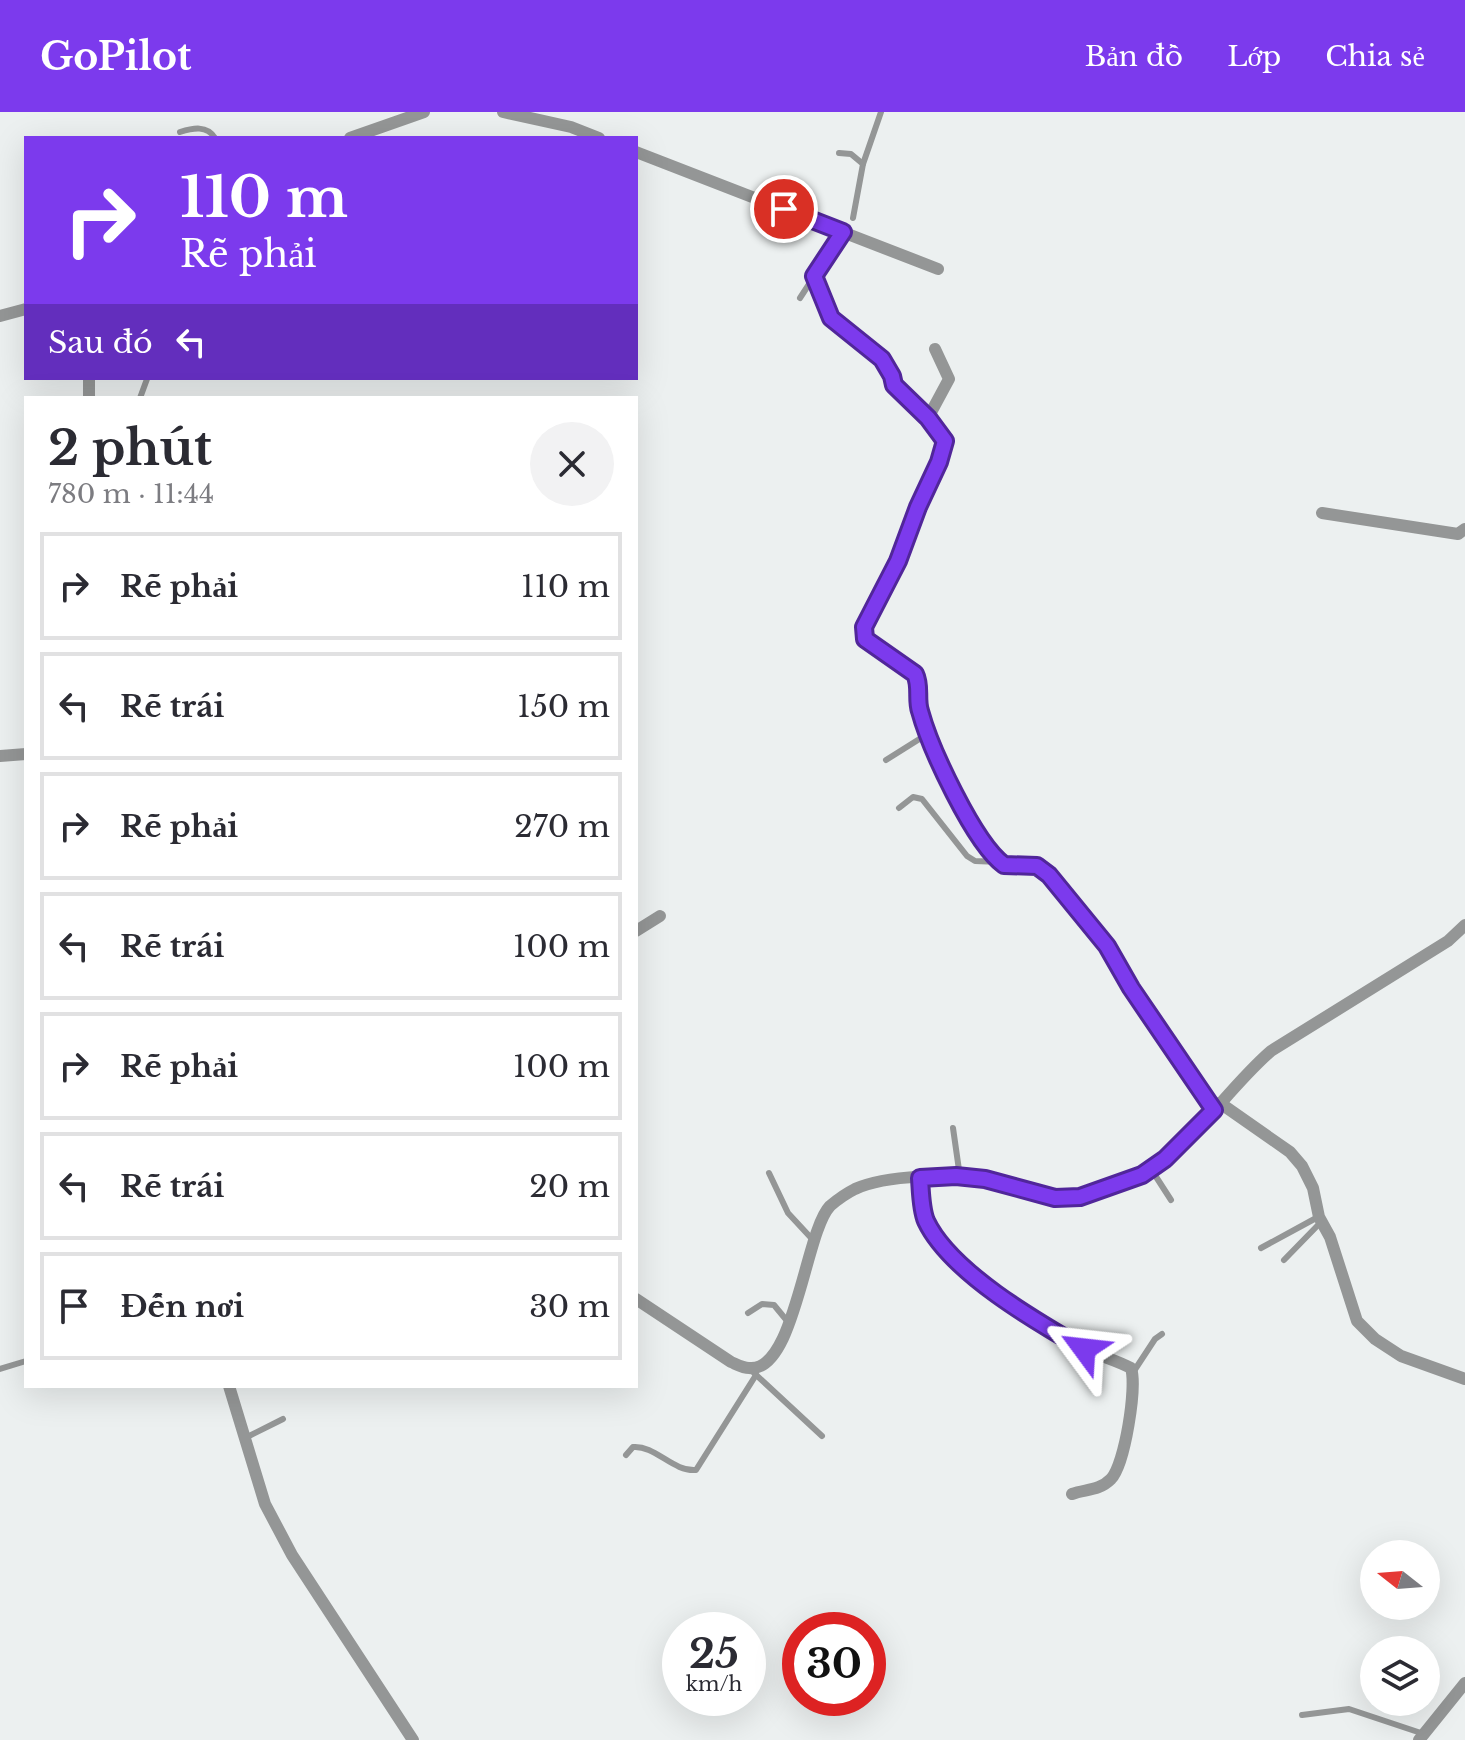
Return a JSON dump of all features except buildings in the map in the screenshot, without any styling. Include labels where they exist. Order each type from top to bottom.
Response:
[{"type":"street","points":[[356,136],[424,112]]},
{"type":"street","points":[[503,112],[571,127],[594,136]]},
{"type":"street","points":[[638,153],[849,228],[938,269]]},
{"type":"street","points":[[0,316],[24,310]]},
{"type":"street","points":[[935,349],[949,379],[928,418],[945,444],[898,561],[863,631],[869,642],[915,674],[920,711],[943,769],[980,837],[1000,862],[1009,866],[1037,866],[1049,875],[1107,946],[1131,988],[1217,1107],[1290,1152],[1302,1166],[1313,1188],[1320,1219],[1330,1237],[1362,1328],[1401,1356],[1465,1379]]},
{"type":"street","points":[[1322,513],[1458,534],[1465,529]]},
{"type":"street","points":[[0,756],[24,754]]},
{"type":"street","points":[[638,930],[660,916]]},
{"type":"street","points":[[638,1300],[731,1362],[752,1372],[764,1363],[790,1325],[813,1240],[829,1208],[850,1191],[874,1181],[960,1177],[985,1179],[1055,1198],[1080,1197],[1142,1175],[1165,1159],[1217,1107],[1245,1073],[1271,1051],[1448,941],[1465,925]]},
{"type":"street","points":[[920,1178],[924,1217],[930,1228],[968,1270],[1018,1311],[1084,1349],[1129,1367],[1133,1374],[1126,1433],[1115,1474],[1101,1487],[1072,1494]]},
{"type":"street","points":[[230,1388],[265,1504],[292,1555],[413,1740]]},
{"type":"street","points":[[1421,1737],[1465,1683]]},
{"type":"lane","points":[[800,298],[849,228],[863,164],[881,112]]},
{"type":"lane","points":[[180,132],[202,128],[214,136]]},
{"type":"lane","points":[[839,153],[851,154],[863,164]]},
{"type":"lane","points":[[814,276],[831,318],[882,359],[898,391],[928,418]]},
{"type":"lane","points":[[886,760],[929,733]]},
{"type":"lane","points":[[899,808],[913,797],[922,799],[967,856],[975,861],[1000,862]]},
{"type":"lane","points":[[953,1128],[960,1177]]},
{"type":"lane","points":[[1151,1169],[1171,1200]]},
{"type":"lane","points":[[769,1173],[788,1213],[813,1240]]},
{"type":"lane","points":[[1261,1248],[1320,1219]]},
{"type":"lane","points":[[1284,1260],[1320,1219]]},
{"type":"lane","points":[[748,1313],[762,1304],[774,1305],[790,1325]]},
{"type":"lane","points":[[1133,1374],[1155,1339],[1162,1334]]},
{"type":"lane","points":[[0,1369],[24,1362]]},
{"type":"lane","points":[[626,1455],[633,1447],[642,1447],[683,1468],[696,1470],[752,1372],[822,1436]]},
{"type":"lane","points":[[245,1438],[283,1419]]},
{"type":"lane","points":[[1302,1715],[1349,1709],[1421,1737]]},
{"type":"route","points":[[784,209],[843,232],[814,276],[826,310],[831,318],[882,359],[898,391],[928,418],[945,441],[898,561],[864,627],[865,639],[915,674],[920,711],[943,769],[980,837],[1004,865],[1037,866],[1049,875],[1107,946],[1131,988],[1214,1110],[1165,1159],[1142,1175],[1080,1197],[1055,1198],[985,1179],[956,1176],[920,1178],[924,1217],[940,1242],[968,1270],[1018,1311],[1084,1349]]}]
